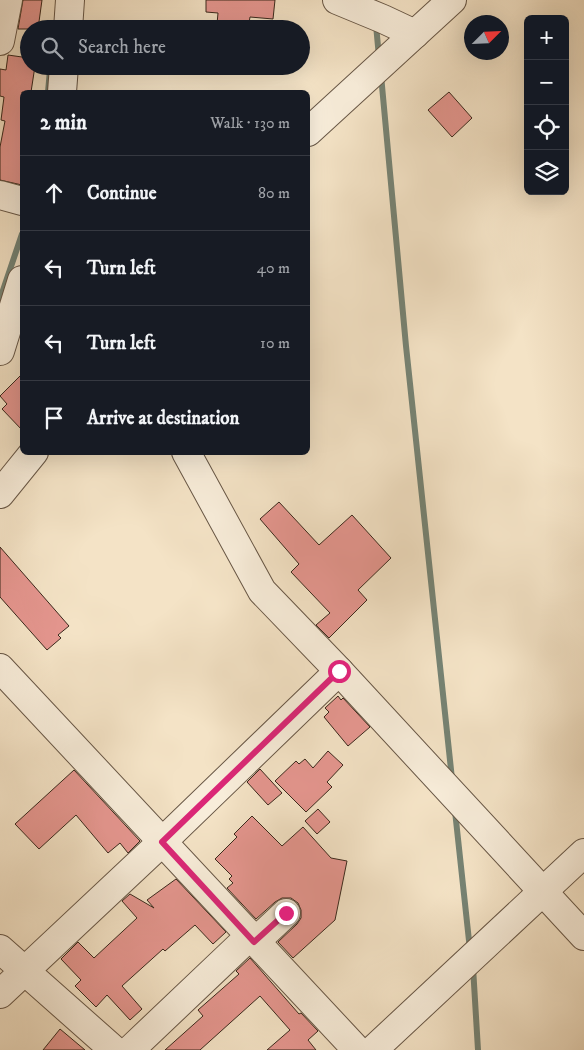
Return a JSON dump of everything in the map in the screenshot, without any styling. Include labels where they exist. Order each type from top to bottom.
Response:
[{"type":"street","points":[[0,41],[8,0]]},
{"type":"street","points":[[69,20],[70,0]]},
{"type":"street","points":[[337,0],[415,34]]},
{"type":"street","points":[[310,130],[452,0]]},
{"type":"street","points":[[62,90],[63,75]]},
{"type":"street","points":[[0,195],[20,200]]},
{"type":"street","points":[[0,351],[20,286]]},
{"type":"street","points":[[0,494],[32,455]]},
{"type":"street","points":[[188,455],[262,591],[339,671],[584,936]]},
{"type":"street","points":[[0,668],[357,1050]]},
{"type":"street","points":[[0,994],[162,842],[339,671]]},
{"type":"street","points":[[373,1050],[584,853]]},
{"type":"street","points":[[130,1050],[252,939],[286,913]]},
{"type":"street","points":[[0,949],[114,1050]]},
{"type":"building","points":[[23,0],[42,0],[39,20],[20,20],[20,29],[18,29]]},
{"type":"building","points":[[206,0],[275,0],[273,19],[250,17],[250,20],[217,20],[218,13],[206,12]]},
{"type":"building","points":[[8,55],[20,57],[20,75],[34,75],[31,90],[20,90],[20,185],[0,180],[0,147],[5,121],[1,120],[4,97],[0,96],[0,69],[6,70]]},
{"type":"building","points":[[449,92],[472,118],[452,137],[428,110]]},
{"type":"building","points":[[20,376],[20,428],[2,409],[7,404],[0,396]]},
{"type":"building","points":[[279,502],[319,545],[352,515],[391,558],[358,590],[367,600],[329,638],[316,625],[330,613],[291,572],[299,564],[260,519]]},
{"type":"building","points":[[0,547],[69,626],[58,635],[61,638],[47,650],[0,597]]},
{"type":"building","points":[[338,696],[341,700],[343,698],[370,727],[348,746],[324,717],[329,712],[325,708]]},
{"type":"building","points":[[328,751],[343,765],[327,782],[332,787],[306,812],[275,781],[296,761],[299,764],[305,759],[313,768]]},
{"type":"building","points":[[260,769],[282,793],[268,805],[247,782]]},
{"type":"building","points":[[74,770],[140,841],[128,853],[120,843],[108,853],[76,815],[39,849],[15,824]]},
{"type":"building","points":[[318,809],[330,822],[317,834],[305,821]]},
{"type":"building","points":[[252,816],[282,846],[303,827],[331,858],[347,861],[335,920],[293,958],[278,942],[301,918],[301,910],[298,903],[291,898],[282,898],[256,919],[227,888],[233,883],[229,879],[232,876],[215,859],[237,837],[234,834]]},
{"type":"building","points":[[176,879],[226,932],[213,944],[195,925],[165,951],[163,949],[122,986],[142,1009],[130,1020],[107,995],[96,1007],[75,986],[81,980],[61,959],[78,942],[94,958],[137,918],[122,901],[130,894],[154,908],[147,900]]},
{"type":"building","points":[[250,958],[299,1014],[301,1013],[318,1031],[308,1040],[316,1050],[267,1050],[290,1030],[260,996],[200,1050],[165,1050],[203,1016],[198,1010],[239,974],[236,971]]},
{"type":"building","points":[[60,1029],[85,1050],[43,1050]]},
{"type":"waterway","points":[[376,25],[379,57]]},
{"type":"waterway","points":[[48,90],[50,75]]},
{"type":"waterway","points":[[381,75],[406,346],[452,779]]},
{"type":"waterway","points":[[0,299],[20,240]]},
{"type":"waterway","points":[[455,811],[470,950]]},
{"type":"waterway","points":[[473,967],[478,1050]]},
{"type":"route","points":[[286,913],[254,942],[162,842],[339,671]]}]
